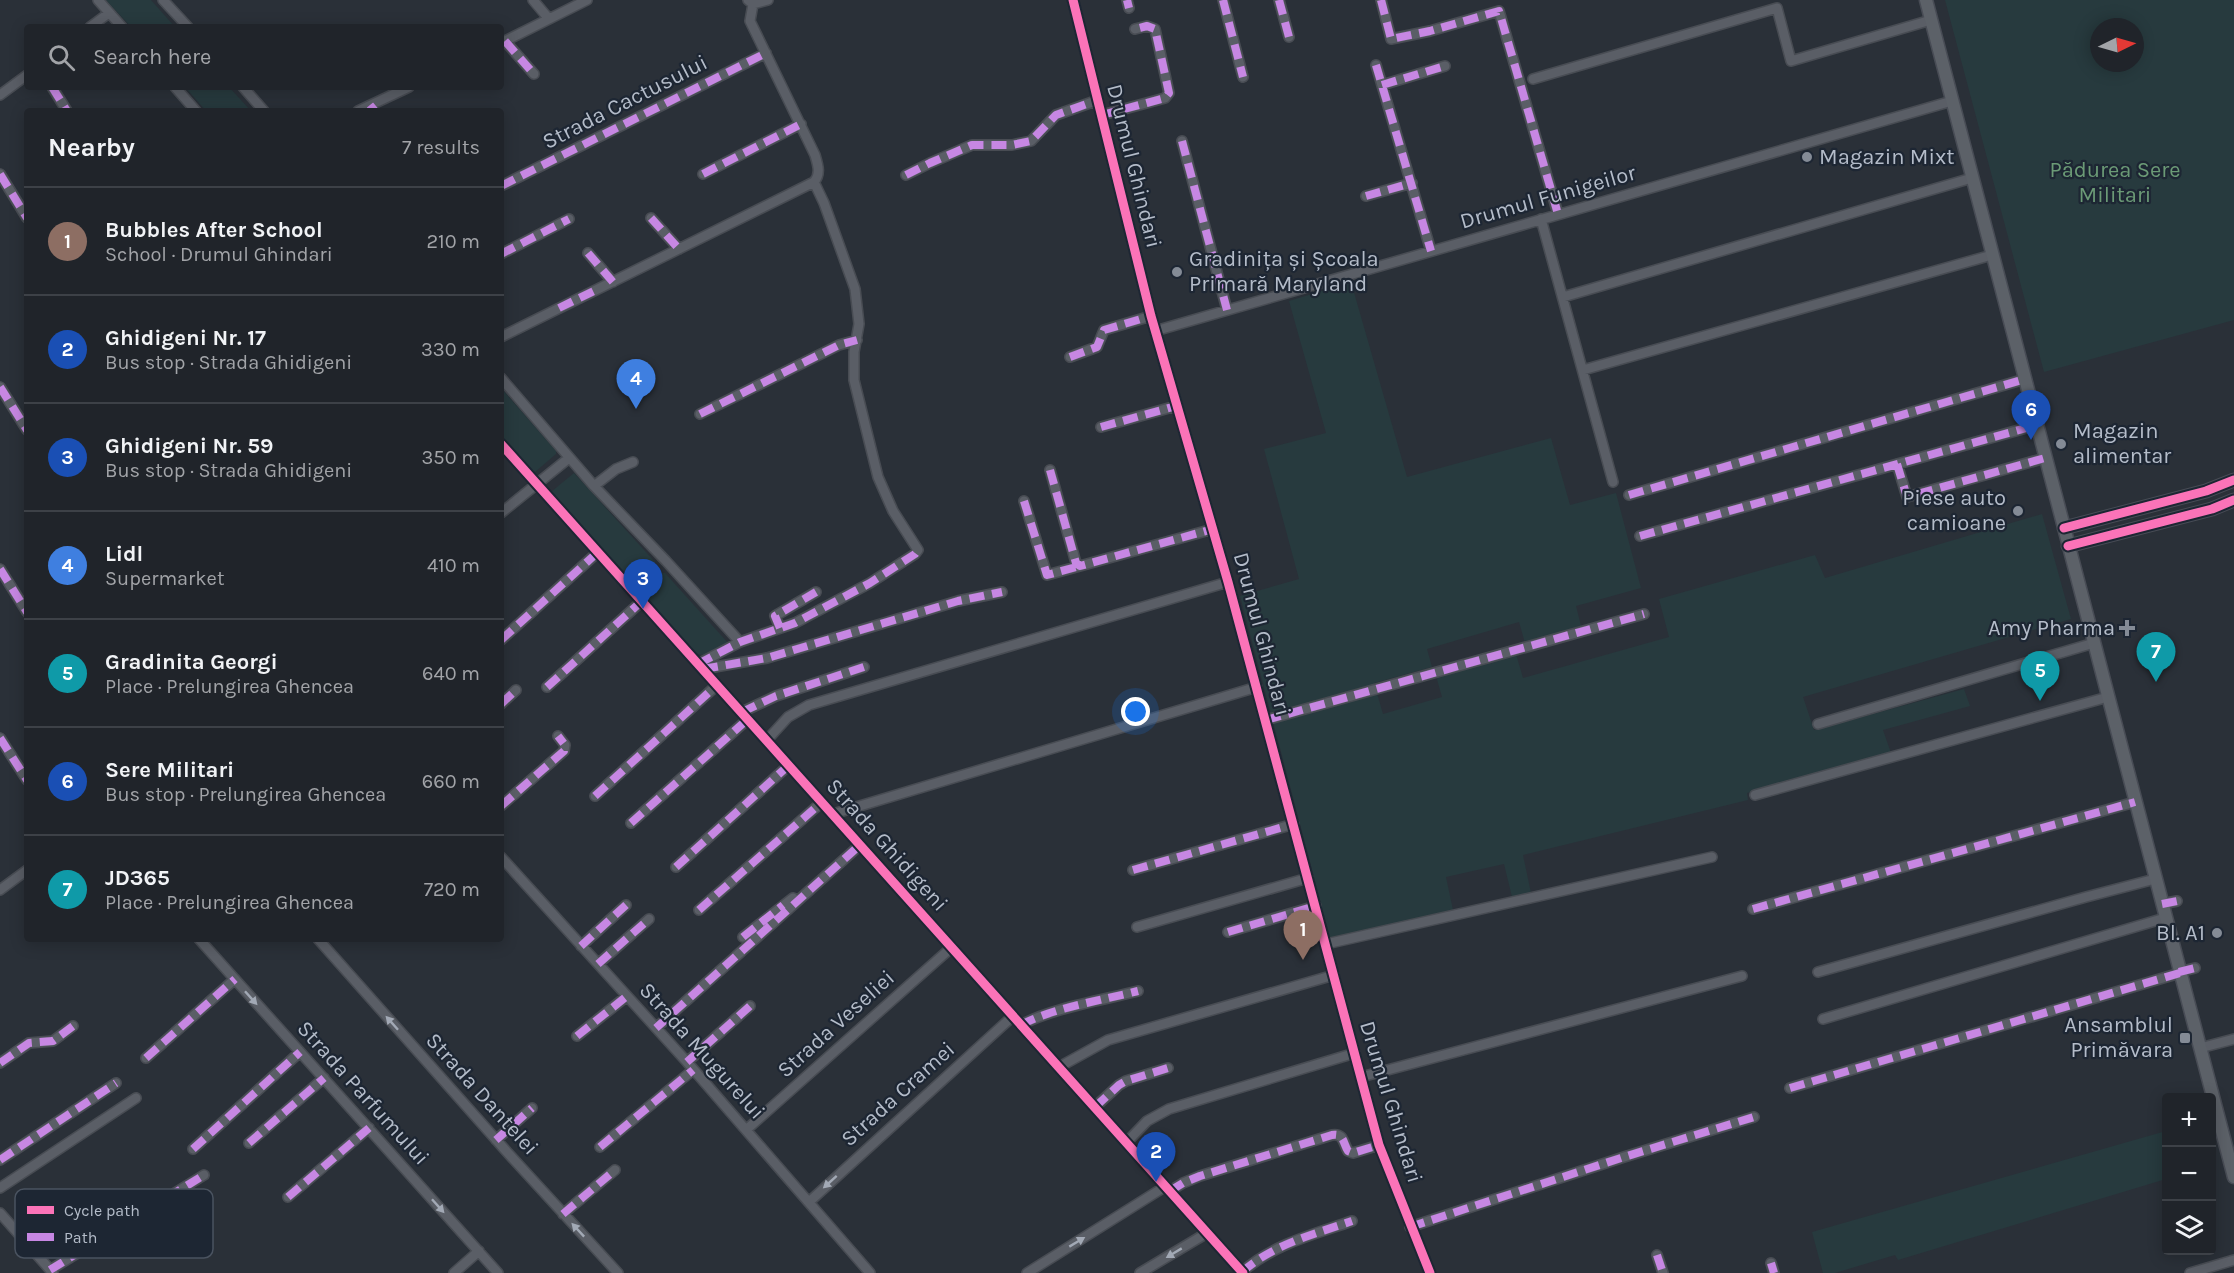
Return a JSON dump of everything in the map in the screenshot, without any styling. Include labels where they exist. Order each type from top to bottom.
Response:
[{"type":"main road","points":[[1926,0],[2234,1177]]},
{"type":"main road","points":[[2064,528],[2206,491],[2234,480]]},
{"type":"main road","points":[[2068,546],[2212,508],[2234,500]]},
{"type":"street","points":[[98,0],[119,24]]},
{"type":"street","points":[[163,0],[185,24]]},
{"type":"street","points":[[533,0],[549,19]]},
{"type":"street","points":[[504,42],[585,0]]},
{"type":"street","points":[[504,336],[814,182],[819,173],[815,155],[750,21],[750,2],[768,0]]},
{"type":"street","name":"Drumul Ghindari","points":[[1073,0],[1155,331],[1257,687],[1379,1145],[1430,1273]]},
{"type":"street","points":[[1223,0],[1243,76]]},
{"type":"street","points":[[1279,0],[1288,37]]},
{"type":"street","points":[[1382,0],[1391,39],[1430,31],[1499,11],[1558,214]]},
{"type":"street","points":[[1533,79],[1777,8],[1791,61],[1931,20]]},
{"type":"street","points":[[94,24],[109,13]]},
{"type":"street","points":[[1102,115],[1165,98],[1170,93],[1155,30],[1147,26],[1135,29]]},
{"type":"street","points":[[504,43],[534,74]]},
{"type":"street","name":"Strada Cactusului","points":[[504,185],[766,54]]},
{"type":"street","points":[[1376,64],[1431,251]]},
{"type":"street","points":[[1382,85],[1445,66]]},
{"type":"street","points":[[0,95],[24,77]]},
{"type":"street","points":[[54,90],[65,108]]},
{"type":"street","points":[[178,90],[193,108]]},
{"type":"street","points":[[246,90],[261,108]]},
{"type":"street","points":[[372,108],[404,90]]},
{"type":"street","points":[[906,175],[972,146],[1011,145],[1031,141],[1056,115],[1098,100]]},
{"type":"street","name":"Drumul Funigeilor","points":[[1155,331],[1952,101]]},
{"type":"street","points":[[703,174],[801,124]]},
{"type":"street","points":[[1182,141],[1227,310]]},
{"type":"street","points":[[0,174],[24,213]]},
{"type":"street","points":[[1563,297],[1972,178]]},
{"type":"street","points":[[700,666],[740,642],[795,623],[870,583],[918,550],[893,511],[878,477],[855,390],[853,367],[859,314],[855,289],[824,203],[814,182]]},
{"type":"street","points":[[1366,196],[1412,183]]},
{"type":"street","points":[[651,218],[679,249]]},
{"type":"street","points":[[504,252],[569,219]]},
{"type":"street","points":[[1541,219],[1613,482]]},
{"type":"street","points":[[588,253],[613,282]]},
{"type":"street","points":[[1583,370],[1992,255]]},
{"type":"street","points":[[1070,357],[1097,347],[1104,330],[1151,316]]},
{"type":"street","points":[[700,414],[839,345],[857,340]]},
{"type":"street","points":[[1629,495],[2025,379]]},
{"type":"street","points":[[504,382],[594,486],[740,642]]},
{"type":"street","points":[[0,387],[24,425]]},
{"type":"street","points":[[1101,427],[1176,405]]},
{"type":"street","points":[[1640,536],[2037,425]]},
{"type":"street","name":"Strada Ghidigeni","points":[[504,447],[1243,1273]]},
{"type":"street","points":[[504,511],[569,458]]},
{"type":"street","points":[[1897,464],[1907,497],[2045,458]]},
{"type":"street","points":[[594,486],[616,469],[633,462]]},
{"type":"street","points":[[1050,470],[1076,563],[1080,566]]},
{"type":"street","points":[[1024,501],[1047,575],[1213,529]]},
{"type":"street","points":[[504,637],[598,552]]},
{"type":"street","points":[[0,569],[24,607]]},
{"type":"street","points":[[767,740],[788,717],[809,705],[1228,582]]},
{"type":"street","points":[[780,628],[775,616],[816,592]]},
{"type":"street","points":[[700,666],[767,658],[958,601],[1002,592]]},
{"type":"street","points":[[547,687],[642,601]]},
{"type":"street","points":[[1266,720],[1644,614]]},
{"type":"street","points":[[1818,724],[2094,643]]},
{"type":"street","points":[[631,823],[745,716],[776,696],[864,668]]},
{"type":"street","points":[[595,796],[717,685]]},
{"type":"street","points":[[833,814],[1257,687]]},
{"type":"street","points":[[504,701],[516,690]]},
{"type":"street","points":[[1755,795],[2108,697]]},
{"type":"street","points":[[504,803],[564,751],[565,745],[558,736]]},
{"type":"street","points":[[0,738],[24,775]]},
{"type":"street","points":[[676,867],[789,765]]},
{"type":"street","points":[[699,910],[822,802]]},
{"type":"street","points":[[1753,909],[2135,802]]},
{"type":"street","points":[[1133,870],[1294,824]]},
{"type":"street","points":[[743,937],[858,843]]},
{"type":"street","points":[[656,1028],[858,843]]},
{"type":"street","points":[[1326,944],[1712,857]]},
{"type":"street","name":"Strada Mugurelui","points":[[504,860],[690,1066],[870,1273]]},
{"type":"street","points":[[0,890],[24,872]]},
{"type":"street","points":[[1137,927],[1308,878]]},
{"type":"street","points":[[1818,972],[2155,879]]},
{"type":"street","points":[[2162,904],[2177,901]]},
{"type":"street","points":[[581,946],[626,905]]},
{"type":"street","points":[[1228,932],[1316,906]]},
{"type":"street","points":[[1823,1019],[2165,918]]},
{"type":"street","points":[[598,964],[649,920]]},
{"type":"street","name":"Strada Parfumului","points":[[202,942],[498,1273]]},
{"type":"street","name":"Strada Dantelei","points":[[321,942],[496,1140],[618,1273]]},
{"type":"street","name":"Strada Veseliei","points":[[746,1130],[952,947]]},
{"type":"street","points":[[1791,1088],[2195,968]]},
{"type":"street","points":[[1059,1067],[1108,1040],[1334,975]]},
{"type":"street","name":"Drumul Ghindari","points":[[1361,1077],[1742,976]]},
{"type":"street","points":[[146,1058],[235,980]]},
{"type":"street","points":[[1021,1025],[1049,1014],[1138,991]]},
{"type":"street","points":[[578,1036],[627,996]]},
{"type":"street","points":[[600,1147],[690,1066],[750,1006]]},
{"type":"street","name":"Strada Cramei","points":[[809,1202],[1013,1016]]},
{"type":"street","points":[[0,1063],[29,1043],[53,1041],[73,1026]]},
{"type":"street","points":[[2200,1048],[2234,1039]]},
{"type":"street","points":[[193,1149],[300,1052]]},
{"type":"street","name":"Drumul Ghindari","points":[[1126,1143],[1147,1121],[1169,1109],[1355,1053]]},
{"type":"street","points":[[1095,1107],[1126,1081],[1168,1068]]},
{"type":"street","points":[[249,1143],[324,1078]]},
{"type":"street","points":[[0,1160],[116,1083]]},
{"type":"street","points":[[0,1188],[136,1098]]},
{"type":"street","points":[[496,1140],[532,1108]]},
{"type":"street","points":[[1410,1227],[1624,1156],[1755,1117]]},
{"type":"street","points":[[288,1197],[369,1128]]},
{"type":"street","name":"Drumul Ghindari","points":[[1168,1189],[1200,1176],[1332,1135],[1342,1136],[1348,1151],[1353,1153],[1379,1145]]},
{"type":"street","points":[[563,1214],[615,1170]]},
{"type":"street","points":[[182,1189],[204,1175]]},
{"type":"street","points":[[1027,1273],[1168,1189]]},
{"type":"street","points":[[0,1213],[15,1230]]},
{"type":"street","points":[[1243,1273],[1266,1253],[1352,1221]]},
{"type":"street","points":[[1140,1273],[1207,1233]]},
{"type":"street","points":[[454,1273],[478,1251]]},
{"type":"street","points":[[1657,1255],[1663,1273]]},
{"type":"street","points":[[40,1258],[52,1271],[73,1258]]},
{"type":"street","points":[[2190,1273],[2234,1260]]},
{"type":"green space","points":[[106,0],[151,0],[172,24],[128,24]]},
{"type":"green space","name":"Pădurea Sere Militari","points":[[1945,0],[2234,0],[2234,320],[2044,372]]},
{"type":"green space","points":[[188,90],[232,90],[248,108],[203,108]]},
{"type":"green space","points":[[1351,282],[1407,477],[1551,438],[1570,505],[1616,493],[1641,588],[1576,606],[1581,626],[1525,643],[1519,622],[1427,649],[1432,667],[1374,683],[1383,714],[1442,697],[1436,676],[1516,654],[1523,678],[1669,637],[1659,599],[1815,555],[1825,578],[2042,514],[2071,619],[1803,697],[1814,730],[1964,689],[1970,706],[1883,730],[1891,753],[1747,793],[1748,800],[1523,855],[1531,893],[1512,897],[1504,864],[1446,877],[1453,910],[1330,938],[1240,596],[1299,579],[1264,449],[1326,433],[1289,301]]},
{"type":"green space","points":[[504,391],[556,451],[556,454],[535,472],[531,471],[504,440]]},
{"type":"green space","points":[[574,473],[655,562],[634,576],[625,573],[551,492]]},
{"type":"green space","points":[[665,573],[729,644],[708,654],[696,653],[640,590],[642,584]]},
{"type":"green space","points":[[2162,1132],[2162,1180],[1898,1260],[1895,1255],[1835,1273],[1823,1273],[1812,1232]]},
{"type":"marked path","points":[[1127,0],[1129,8]]},
{"type":"marked path","points":[[1223,0],[1243,77]]},
{"type":"marked path","points":[[1279,0],[1289,37]]},
{"type":"marked path","points":[[1381,0],[1391,39],[1430,31],[1499,11],[1558,214]]},
{"type":"marked path","points":[[1102,115],[1165,98],[1169,93],[1155,29],[1147,26],[1135,29]]},
{"type":"marked path","points":[[505,41],[534,74]]},
{"type":"marked path","points":[[504,184],[766,53]]},
{"type":"marked path","points":[[1376,65],[1431,251]]},
{"type":"marked path","points":[[1382,85],[1445,66]]},
{"type":"marked path","points":[[54,90],[65,108]]},
{"type":"marked path","points":[[906,175],[972,145],[1012,145],[1031,141],[1056,115],[1098,100]]},
{"type":"marked path","points":[[703,174],[801,124]]},
{"type":"marked path","points":[[1182,141],[1227,310]]},
{"type":"marked path","points":[[0,174],[24,213]]},
{"type":"marked path","points":[[1366,196],[1412,183]]},
{"type":"marked path","points":[[651,218],[679,249]]},
{"type":"marked path","points":[[504,252],[569,219]]},
{"type":"marked path","points":[[588,253],[613,282]]},
{"type":"marked path","points":[[559,308],[594,291]]},
{"type":"marked path","points":[[1070,357],[1097,347],[1104,330],[1151,316]]},
{"type":"marked path","points":[[700,414],[839,345],[857,340]]},
{"type":"marked path","points":[[1629,495],[2025,379]]},
{"type":"marked path","points":[[0,387],[24,425]]},
{"type":"marked path","points":[[1101,427],[1176,406]]},
{"type":"marked path","points":[[1640,536],[2037,425]]},
{"type":"marked path","points":[[1897,464],[1907,497],[2045,458]]},
{"type":"marked path","points":[[1050,470],[1076,563],[1080,566],[1213,529]]},
{"type":"marked path","points":[[1024,501],[1047,575],[1080,566]]},
{"type":"marked path","points":[[698,664],[740,642],[795,623],[870,583],[918,550]]},
{"type":"marked path","points":[[504,637],[598,552]]},
{"type":"marked path","points":[[0,569],[24,607]]},
{"type":"marked path","points":[[780,628],[775,616],[816,592]]},
{"type":"marked path","points":[[703,669],[767,658],[958,601],[1002,592]]},
{"type":"marked path","points":[[547,687],[642,601]]},
{"type":"marked path","points":[[1266,720],[1644,614]]},
{"type":"marked path","points":[[742,712],[776,696],[864,667]]},
{"type":"marked path","points":[[595,796],[717,685]]},
{"type":"marked path","points":[[504,701],[516,690]]},
{"type":"marked path","points":[[631,823],[748,719]]},
{"type":"marked path","points":[[504,803],[564,751],[565,745],[558,736]]},
{"type":"marked path","points":[[0,738],[24,775]]},
{"type":"marked path","points":[[676,867],[789,765]]},
{"type":"marked path","points":[[699,910],[822,802]]},
{"type":"marked path","points":[[1753,909],[2135,802]]},
{"type":"marked path","points":[[1133,870],[1294,824]]},
{"type":"marked path","points":[[656,1028],[860,845]]},
{"type":"marked path","points":[[2162,904],[2177,901]]},
{"type":"marked path","points":[[581,946],[626,905]]},
{"type":"marked path","points":[[743,937],[783,905]]},
{"type":"marked path","points":[[1228,932],[1316,906]]},
{"type":"marked path","points":[[598,964],[649,919]]},
{"type":"marked path","points":[[2179,972],[2195,968]]},
{"type":"marked path","points":[[1790,1088],[2180,973]]},
{"type":"marked path","points":[[146,1058],[235,979]]},
{"type":"marked path","points":[[1021,1025],[1062,1009],[1138,991]]},
{"type":"marked path","points":[[577,1036],[627,996]]},
{"type":"marked path","points":[[687,1062],[750,1006]]},
{"type":"marked path","points":[[0,1063],[29,1043],[53,1041],[73,1026]]},
{"type":"marked path","points":[[193,1149],[300,1052]]},
{"type":"marked path","points":[[1095,1107],[1126,1081],[1168,1068]]},
{"type":"marked path","points":[[600,1147],[693,1070]]},
{"type":"marked path","points":[[249,1143],[324,1078]]},
{"type":"marked path","points":[[0,1160],[116,1083]]},
{"type":"marked path","points":[[496,1140],[532,1108]]},
{"type":"marked path","points":[[1410,1227],[1754,1117]]},
{"type":"marked path","points":[[288,1197],[369,1128]]},
{"type":"marked path","points":[[1170,1191],[1200,1176],[1332,1135],[1341,1137],[1348,1151],[1353,1153],[1379,1145]]},
{"type":"marked path","points":[[563,1214],[615,1170]]},
{"type":"marked path","points":[[181,1189],[204,1175]]},
{"type":"marked path","points":[[1242,1272],[1280,1247],[1352,1221]]},
{"type":"marked path","points":[[1657,1255],[1663,1273]]},
{"type":"marked path","points":[[50,1270],[69,1258]]},
{"type":"marked path","points":[[1771,1263],[1774,1273]]},
{"type":"cycle path","points":[[1073,0],[1151,316],[1228,582],[1379,1145],[1430,1273]]},
{"type":"cycle path","points":[[504,447],[1243,1273]]},
{"type":"cycle path","points":[[2064,528],[2206,491],[2234,480]]},
{"type":"cycle path","points":[[2068,546],[2212,509],[2234,500]]},
{"type":"place","name":"Magazin Mixt","points":[[1807,157]]},
{"type":"place","name":"Gradinița și Școala Primară Maryland","points":[[1177,272]]},
{"type":"place","name":"Lidl","points":[[636,409]]},
{"type":"place","name":"Sere Militari","points":[[2031,440]]},
{"type":"place","name":"Magazin alimentar","points":[[2061,444]]},
{"type":"place","name":"Piese auto camioane","points":[[2018,511]]},
{"type":"place","name":"Ghidigeni Nr. 59","points":[[643,609]]},
{"type":"place","name":"Amy Pharma","points":[[2127,628]]},
{"type":"place","name":"JD365","points":[[2156,682]]},
{"type":"place","name":"Gradinita Georgi","points":[[2040,701]]},
{"type":"place","name":"Bl. A1","points":[[2217,933]]},
{"type":"place","name":"Bubbles After School","points":[[1303,960]]},
{"type":"place","name":"Ansamblul Primăvara","points":[[2185,1038]]},
{"type":"place","name":"Ghidigeni Nr. 17","points":[[1156,1182]]}]
